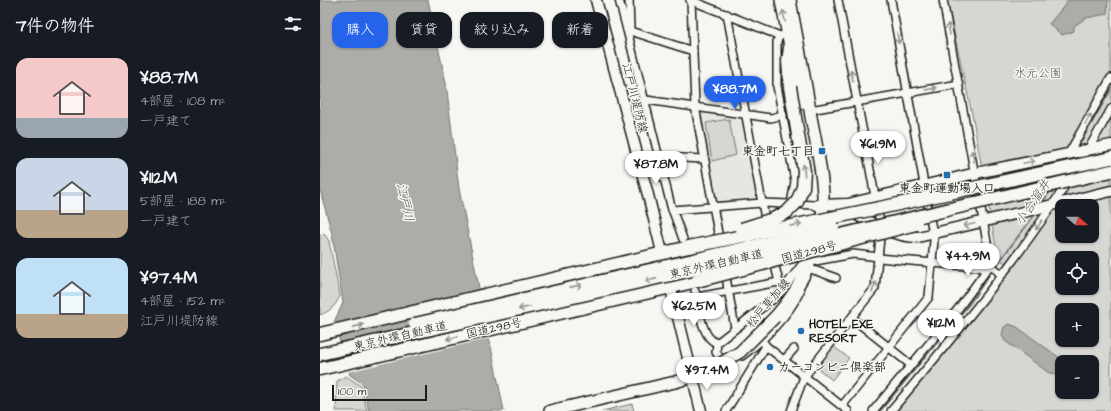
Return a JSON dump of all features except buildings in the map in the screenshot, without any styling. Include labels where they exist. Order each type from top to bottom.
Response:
[{"type":"highway","points":[[704,244],[781,216],[792,208],[797,202],[805,180],[790,87],[788,61],[790,48]]},
{"type":"highway","points":[[320,334],[646,258],[686,247],[894,205],[1111,158]]},
{"type":"highway","name":"東京外環自動車道","points":[[320,347],[697,258],[1111,166]]},
{"type":"highway","name":"東京外環自動車道","points":[[320,354],[697,269],[1111,171]]},
{"type":"highway","name":"国道298号","points":[[320,369],[671,287],[695,286],[916,224],[1111,177]]},
{"type":"main road","name":"松戸草加線","points":[[781,0],[784,35],[790,48],[815,169],[820,205]]},
{"type":"main road","name":"松戸草加線","points":[[550,411],[675,382],[692,376],[740,352],[797,291],[817,239],[820,205],[820,168],[790,0]]},
{"type":"street","name":"江戸川堤防線","points":[[596,0],[671,287],[701,411]]},
{"type":"street","points":[[619,0],[629,30],[672,210],[686,247],[705,334],[710,340],[717,343]]},
{"type":"street","points":[[629,0],[629,30]]},
{"type":"street","points":[[736,328],[694,106],[691,0],[784,35],[777,41],[778,86],[795,181],[791,204]]},
{"type":"street","points":[[791,411],[804,376],[875,288],[879,257],[881,228],[838,0]]},
{"type":"street","points":[[842,406],[929,297],[933,234],[891,0]]},
{"type":"street","points":[[873,411],[958,309],[989,266],[984,221],[976,173],[944,0]]},
{"type":"street","points":[[727,14],[778,282],[785,287]]},
{"type":"street","points":[[629,30],[693,51]]},
{"type":"street","points":[[891,411],[977,308],[1018,254],[1048,205],[1077,152],[1111,78]]},
{"type":"street","points":[[810,110],[959,84]]},
{"type":"street","points":[[646,100],[771,118],[783,115]]},
{"type":"street","points":[[1077,152],[1111,109]]},
{"type":"street","points":[[672,210],[762,203],[841,205],[976,173],[1111,145]]},
{"type":"street","points":[[660,157],[704,158]]},
{"type":"street","points":[[841,205],[881,228],[909,237],[933,234],[1111,191]]},
{"type":"street","points":[[808,264],[799,293],[794,303],[762,340],[753,348],[730,363],[723,363],[716,352],[717,343],[760,311],[808,264],[853,254],[932,264],[989,266],[1001,275]]},
{"type":"street","points":[[808,264],[836,278]]},
{"type":"street","points":[[695,286],[728,291],[778,282]]},
{"type":"street","points":[[852,318],[911,365]]},
{"type":"street","points":[[762,340],[766,346],[848,411]]},
{"type":"street","points":[[726,411],[766,346]]},
{"type":"street","points":[[784,360],[794,348]]},
{"type":"shaded area","points":[[696,108],[744,115],[760,202],[714,205]]},
{"type":"green space","name":"水元公園","points":[[947,0],[1111,0],[1111,411],[896,411],[979,310],[1012,266],[998,259],[973,119]]},
{"type":"green space","points":[[729,119],[736,155],[712,161],[706,123]]},
{"type":"green space","points":[[320,234],[325,235],[329,241],[340,296],[332,308],[320,315]]},
{"type":"green space","points":[[833,346],[849,358],[832,380],[816,367]]},
{"type":"green space","points":[[346,376],[361,386],[367,411],[336,411],[337,381]]},
{"type":"green space","points":[[632,404],[634,411],[602,411]]},
{"type":"water","name":"江戸川","points":[[320,0],[428,0],[431,12],[396,12],[396,48],[438,48],[446,83],[459,189],[504,411],[369,411],[363,384],[350,375],[334,322],[343,303],[332,234],[320,190]]},
{"type":"water","points":[[1069,0],[1108,0],[1107,14],[1086,18],[1074,26],[1074,31],[1062,35],[1049,24]]},
{"type":"water","points":[[1009,324],[1017,327],[1056,355],[1055,374],[1049,373],[1005,341],[1002,335],[1004,327]]},
{"type":"pier","points":[[488,322],[491,338],[347,372],[342,357]]},
{"type":"waterway","name":"小合溜井","points":[[1078,147],[1111,89]]},
{"type":"waterway","name":"小合溜井","points":[[1041,204],[1051,190]]},
{"type":"waterway","name":"小合溜井","points":[[880,411],[970,303],[989,275],[1036,213]]},
{"type":"place","name":"東金町七丁目","points":[[822,151]]},
{"type":"place","name":"東金町運動場入口","points":[[947,175]]},
{"type":"place","name":"HOTEL EXE RESORT","points":[[801,331]]},
{"type":"place","name":"カーコンビニ倶楽部","points":[[770,367]]}]
